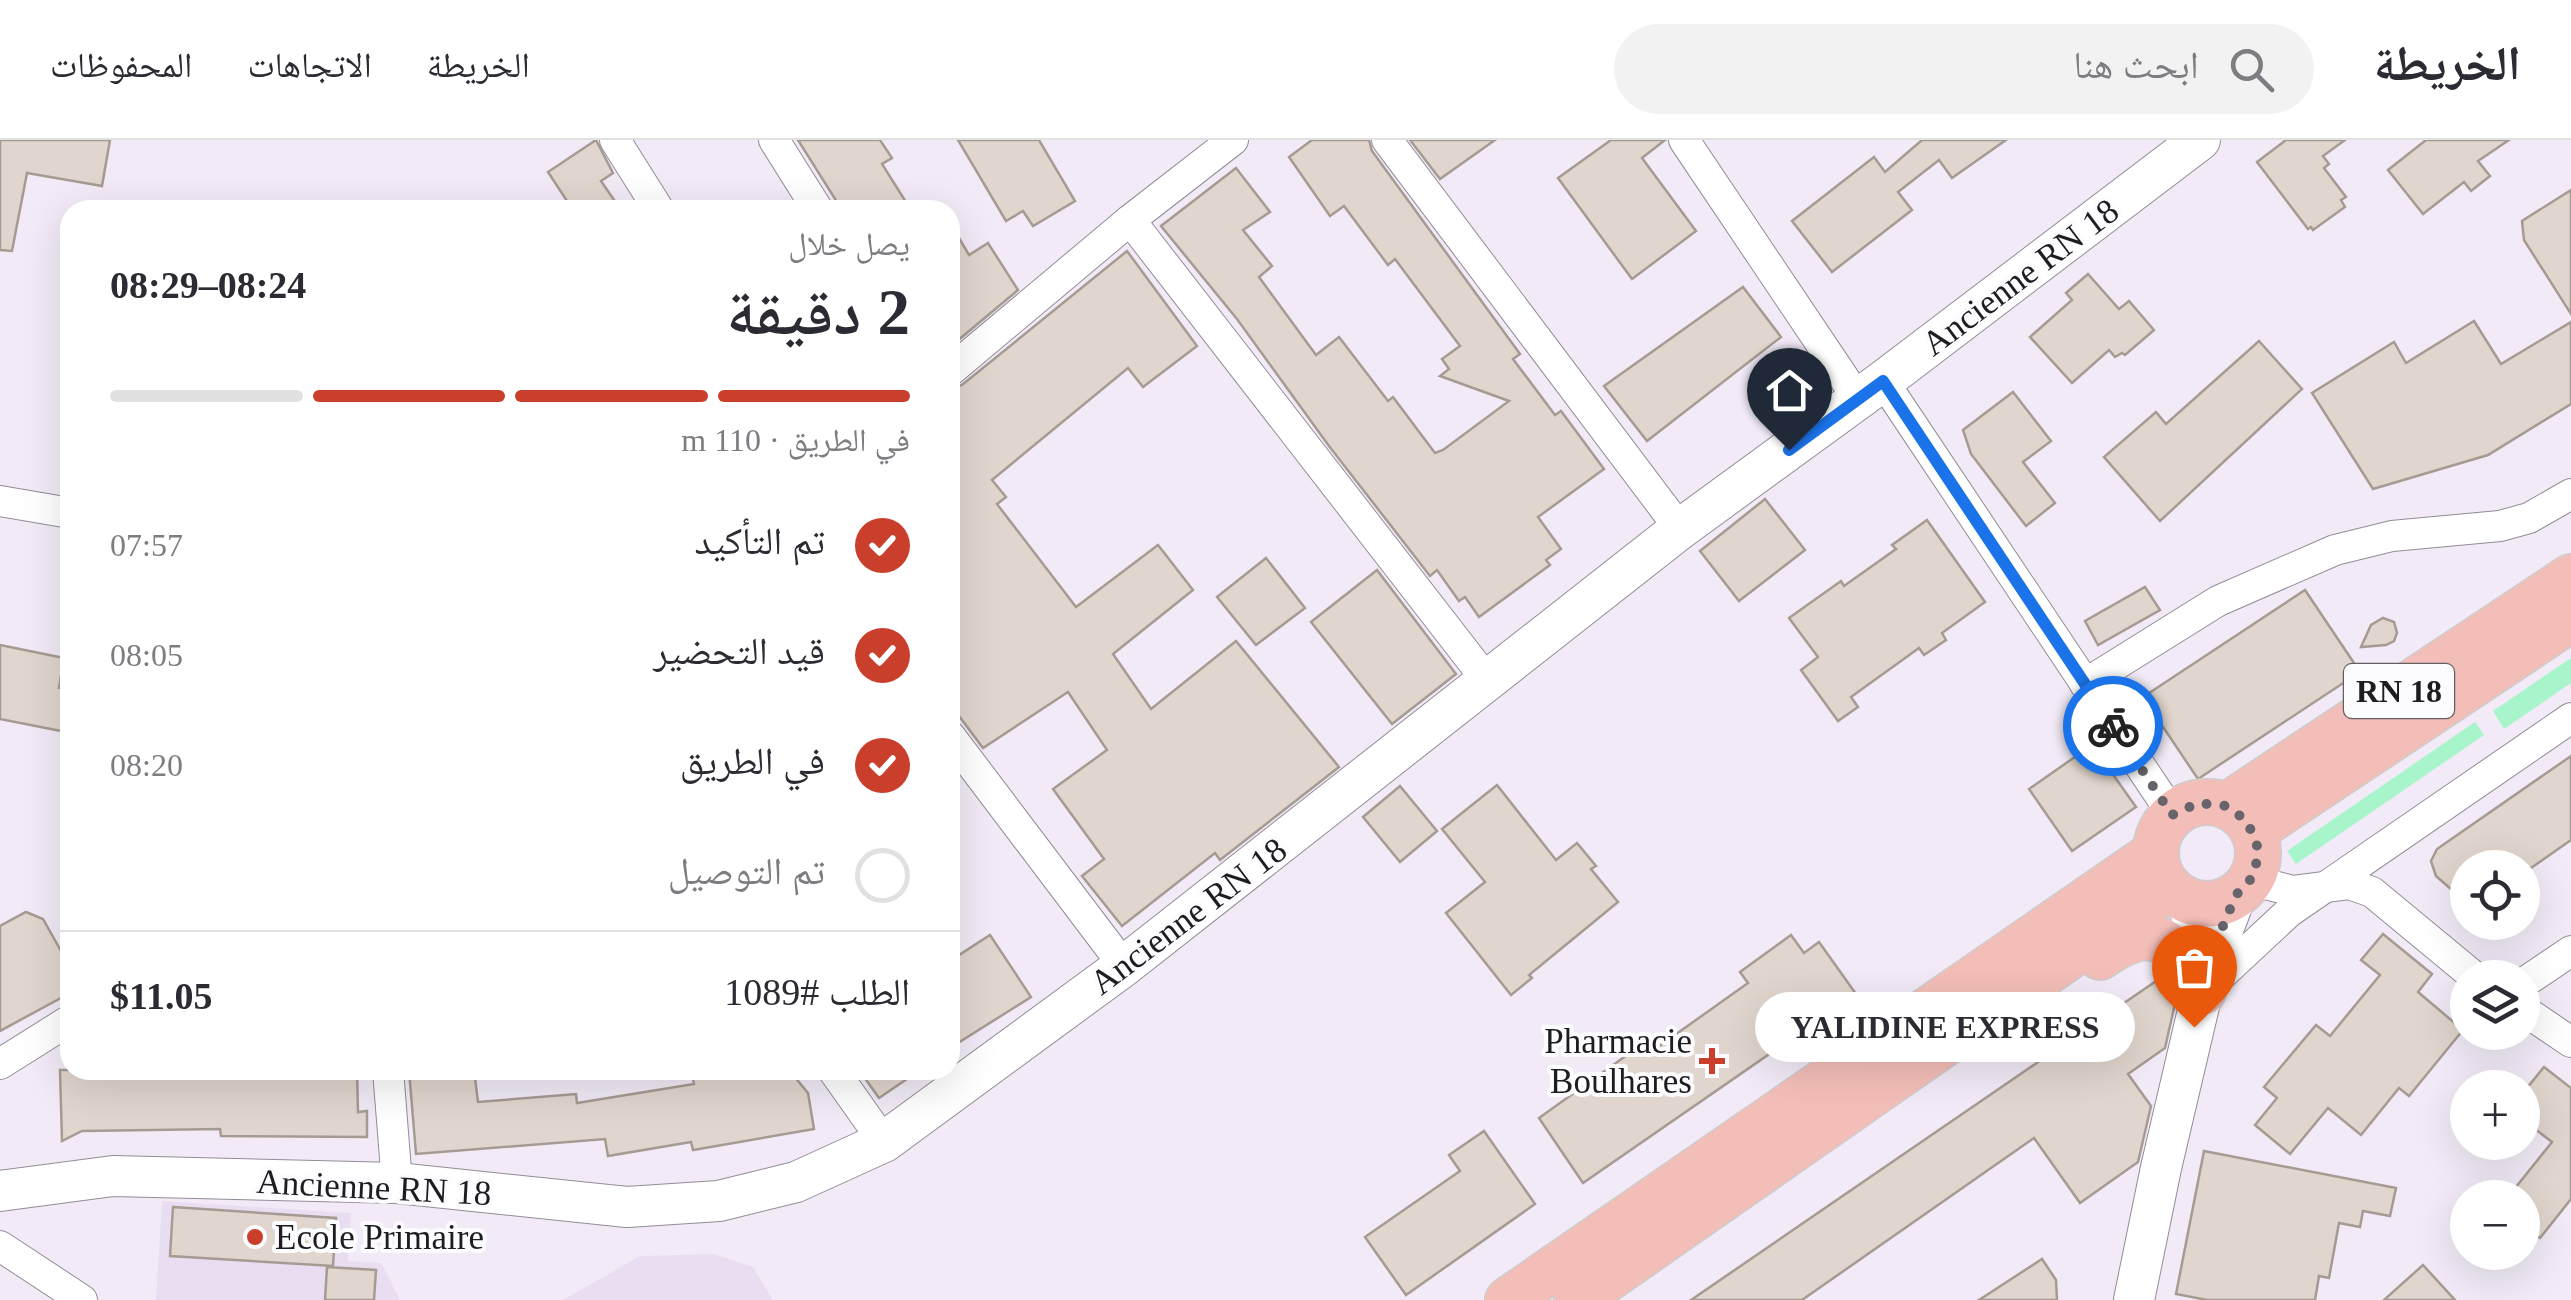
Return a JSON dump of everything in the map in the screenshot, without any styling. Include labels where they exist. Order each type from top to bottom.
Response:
[{"type":"main road","name":"Ancienne RN 18","points":[[0,1191],[113,1176],[397,1183],[627,1207],[719,1201],[796,1182],[884,1142],[1276,850],[1486,679],[1680,529],[2200,140]]},
{"type":"main road","name":"RN 18","points":[[2240,819],[2571,577]]},
{"type":"main road","name":"RN 18","points":[[2240,819],[2571,620]]},
{"type":"main road","points":[[1577,1300],[1974,1021],[2171,864],[2198,803],[2240,819],[2258,856],[2205,982],[2134,1300]]},
{"type":"main road","points":[[2171,864],[2215,903],[2243,887]]},
{"type":"main road","points":[[2171,864],[2200,934],[2205,982]]},
{"type":"main road","points":[[1508,1300],[2171,864]]},
{"type":"main road","points":[[1974,1021],[2038,997],[2118,944],[2137,936],[2162,939],[2205,982]]},
{"type":"street","points":[[615,140],[652,200]]},
{"type":"street","points":[[774,140],[812,200]]},
{"type":"street","points":[[960,363],[1232,140]]},
{"type":"street","points":[[1387,140],[1680,529]]},
{"type":"street","points":[[1684,140],[2085,684],[2171,864]]},
{"type":"street","points":[[1130,220],[1486,679]]},
{"type":"street","points":[[2085,684],[2218,602],[2335,550],[2392,536],[2500,526],[2529,518],[2571,494]]},
{"type":"street","points":[[0,501],[60,510]]},
{"type":"street","points":[[2205,982],[2323,888],[2571,718]]},
{"type":"street","points":[[960,749],[1124,966]]},
{"type":"street","points":[[2243,887],[2278,890],[2349,884],[2372,892],[2454,960]]},
{"type":"street","points":[[2540,972],[2571,951]]},
{"type":"street","points":[[2540,1021],[2571,1042]]},
{"type":"street","points":[[0,1064],[60,1026]]},
{"type":"street","points":[[389,1080],[397,1183]]},
{"type":"street","points":[[840,1080],[884,1142]]},
{"type":"street","points":[[0,1246],[82,1300]]},
{"type":"shaded area","name":"Ecole Primaire","points":[[162,1201],[351,1213],[348,1261],[381,1263],[400,1300],[156,1300]]},
{"type":"shaded area","points":[[714,1254],[753,1267],[773,1300],[563,1300],[640,1256]]},
{"type":"green space","points":[[2571,658],[2571,683],[2504,729],[2493,711]]},
{"type":"green space","points":[[2475,722],[2484,735],[2296,864],[2287,851]]},
{"type":"building","points":[[0,140],[110,140],[102,186],[27,173],[12,251],[0,250]]},
{"type":"building","points":[[596,140],[613,173],[601,181],[614,200],[566,200],[548,172]]},
{"type":"building","points":[[798,140],[880,140],[892,158],[882,164],[905,200],[836,200]]},
{"type":"building","points":[[958,140],[1039,140],[1075,201],[1033,226],[1023,211],[1006,221]]},
{"type":"building","points":[[1312,140],[1369,140],[1372,151],[1520,354],[1513,359],[1555,415],[1561,411],[1604,469],[1538,517],[1561,549],[1546,560],[1550,565],[1479,617],[1465,597],[1459,601],[1437,570],[1430,576],[1237,319],[1161,226],[1236,168],[1270,212],[1243,230],[1272,266],[1259,277],[1316,355],[1339,337],[1388,401],[1393,397],[1435,453],[1443,450],[1509,401],[1440,376],[1449,369],[1442,359],[1460,346],[1395,259],[1388,265],[1344,206],[1330,216],[1289,157]]},
{"type":"building","points":[[1410,140],[1495,140],[1440,179]]},
{"type":"building","points":[[1611,140],[1665,140],[1642,158],[1696,231],[1632,279],[1558,178]]},
{"type":"building","points":[[1922,140],[2006,140],[1952,178],[1939,160],[1898,192],[1912,210],[1832,272],[1792,221],[1874,157],[1885,172]]},
{"type":"building","points":[[2286,140],[2345,140],[2323,156],[2329,164],[2324,168],[2346,197],[2341,200],[2345,207],[2313,230],[2308,229],[2257,162]]},
{"type":"building","points":[[2426,140],[2509,140],[2478,161],[2490,176],[2471,191],[2464,182],[2423,214],[2388,170]]},
{"type":"building","points":[[2571,190],[2571,314],[2524,240],[2522,221]]},
{"type":"building","points":[[960,240],[969,255],[988,243],[1018,290],[960,339]]},
{"type":"building","points":[[1127,251],[1197,346],[1143,387],[1128,368],[992,480],[1006,497],[997,504],[1076,607],[1158,545],[1193,590],[1113,654],[1151,709],[1236,641],[1339,767],[1220,860],[1215,853],[1122,926],[1082,876],[1104,859],[1053,789],[1107,750],[1068,692],[983,748],[960,717],[962,385]]},
{"type":"building","points":[[2088,274],[2119,309],[2129,301],[2154,330],[2125,355],[2115,357],[2109,350],[2072,383],[2030,337],[2072,300],[2066,293]]},
{"type":"building","points":[[1743,287],[1781,337],[1647,441],[1604,386]]},
{"type":"building","points":[[2474,321],[2501,364],[2571,322],[2571,404],[2488,455],[2373,489],[2312,393],[2394,342],[2406,363]]},
{"type":"building","points":[[2259,341],[2302,389],[2160,521],[2104,457],[2156,412],[2166,424]]},
{"type":"building","points":[[2013,392],[2051,441],[2023,462],[2055,503],[2026,526],[1971,454],[1963,430]]},
{"type":"building","points":[[1765,499],[1805,550],[1739,601],[1700,551]]},
{"type":"building","points":[[1927,520],[1985,602],[1942,633],[1946,640],[1924,655],[1919,648],[1851,697],[1858,707],[1838,721],[1801,670],[1818,657],[1789,618],[1841,581],[1844,586],[1896,549],[1892,545]]},
{"type":"building","points":[[1266,558],[1305,608],[1256,645],[1217,597]]},
{"type":"building","points":[[1377,570],[1456,674],[1392,724],[1311,622]]},
{"type":"building","points":[[2145,587],[2160,610],[2098,645],[2085,621]]},
{"type":"building","points":[[2305,590],[2360,672],[2198,779],[2143,697]]},
{"type":"building","points":[[2383,618],[2394,622],[2394,641],[2361,647],[2371,625]]},
{"type":"building","points":[[0,645],[60,657],[60,731],[0,719]]},
{"type":"building","points":[[2092,745],[2136,807],[2072,851],[2029,789]]},
{"type":"building","points":[[2571,756],[2571,840],[2540,862],[2540,850],[2450,850],[2450,888],[2436,876],[2431,861],[2437,849]]},
{"type":"building","points":[[1497,785],[1556,860],[1577,843],[1596,866],[1591,869],[1618,902],[1529,975],[1532,978],[1511,995],[1446,913],[1485,882],[1442,829]]},
{"type":"building","points":[[1400,786],[1437,831],[1400,862],[1363,817]]},
{"type":"building","points":[[26,912],[43,919],[60,949],[60,998],[0,1031],[0,926]]},
{"type":"building","points":[[2383,934],[2432,974],[2418,992],[2450,1019],[2450,1046],[2409,1096],[2399,1088],[2361,1135],[2328,1108],[2290,1154],[2255,1125],[2277,1098],[2264,1087],[2316,1025],[2330,1036],[2380,975],[2361,960]]},
{"type":"building","points":[[990,935],[1031,997],[960,1042],[960,954]]},
{"type":"building","points":[[1791,935],[1804,953],[1819,942],[1856,994],[1583,1183],[1539,1118],[1648,1040],[1658,1047],[1748,983],[1740,972]]},
{"type":"building","points":[[2162,977],[2176,999],[2165,1048],[2128,1074],[2151,1106],[2138,1162],[2080,1203],[2034,1138],[1802,1300],[1691,1300]]},
{"type":"building","points":[[2544,1067],[2571,1088],[2571,1199],[2540,1238],[2540,1180],[2522,1180],[2552,1142],[2540,1133],[2540,1072]]},
{"type":"building","points":[[60,1080],[357,1080],[358,1112],[367,1111],[367,1137],[221,1136],[220,1129],[82,1131],[62,1141]]},
{"type":"building","points":[[410,1080],[475,1080],[478,1102],[576,1094],[577,1103],[694,1084],[693,1080],[797,1080],[808,1093],[814,1129],[693,1150],[691,1142],[608,1156],[605,1139],[416,1154]]},
{"type":"building","points":[[866,1080],[905,1080],[879,1098]]},
{"type":"building","points":[[1484,1131],[1535,1204],[1406,1295],[1365,1237],[1460,1171],[1449,1155]]},
{"type":"building","points":[[2204,1151],[2396,1188],[2390,1216],[2363,1211],[2360,1227],[2339,1223],[2329,1278],[2319,1276],[2315,1300],[2207,1300],[2176,1294]]},
{"type":"building","points":[[173,1207],[336,1218],[333,1266],[170,1256]]},
{"type":"building","points":[[2042,1259],[2056,1280],[2057,1300],[1979,1300]]},
{"type":"building","points":[[2423,1265],[2455,1300],[2384,1300]]},
{"type":"building","points":[[327,1267],[376,1270],[374,1300],[325,1300]]},
{"type":"way so far","points":[[2113,726],[2172,815],[2198,803],[2226,806],[2246,820],[2257,843],[2256,868],[2236,895],[2220,933],[2194,1027]]},
{"type":"place","name":"YALIDINE EXPRESS","points":[[2194,1027]]},
{"type":"place","name":"Pharmacie Boulhares","points":[[1712,1061]]},
{"type":"place","name":"Ecole Primaire","points":[[255,1237]]},
{"type":"route","points":[[1789,450],[1883,381],[2113,726]]}]
